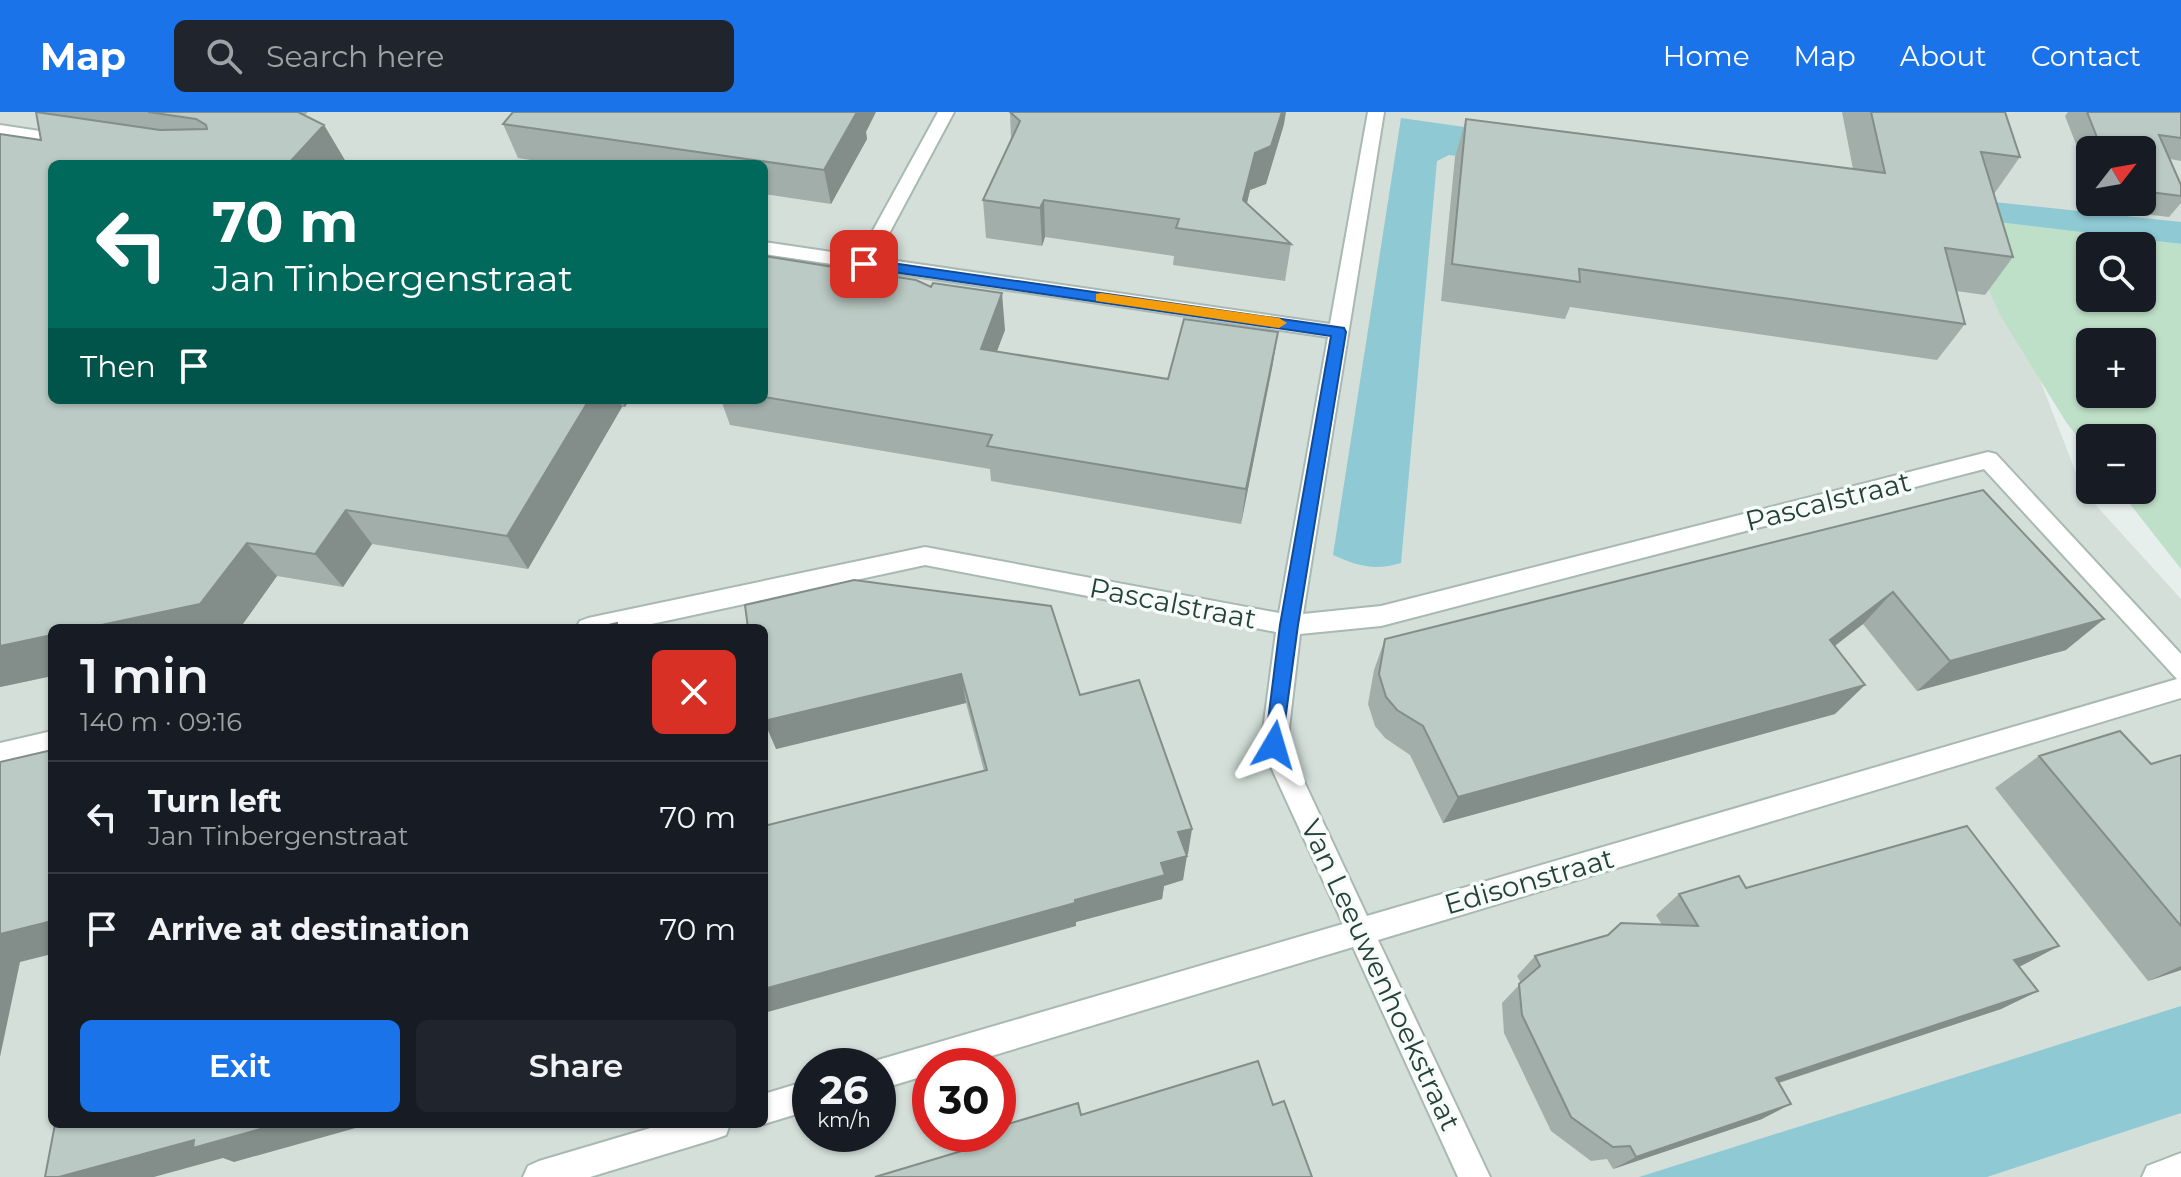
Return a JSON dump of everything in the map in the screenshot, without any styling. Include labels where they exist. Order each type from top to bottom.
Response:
[{"type":"street","points":[[864,264],[946,112]]},
{"type":"street","name":"Van Leeuwenhoekstraat","points":[[1376,112],[1289,625],[1274,745],[1474,1177]]},
{"type":"street","points":[[0,130],[94,145]]},
{"type":"street","points":[[768,249],[1339,332]]},
{"type":"street","name":"Pascalstraat","points":[[607,624],[925,556],[1289,625],[1381,616],[1988,460],[2181,670]]},
{"type":"street","name":"Edisonstraat","points":[[896,1070],[2181,688]]},
{"type":"street","points":[[0,754],[48,743]]},
{"type":"street","points":[[768,1108],[792,1100]]},
{"type":"street","points":[[539,1177],[702,1128]]},
{"type":"street","points":[[2158,1177],[2181,1169]]},
{"type":"shaded area","points":[[0,112],[2181,112],[2181,240],[2156,238],[2156,232],[2076,232],[1980,225],[2076,473],[2076,504],[2095,504],[2181,599],[2181,1177],[0,1177]]},
{"type":"green space","points":[[1956,216],[2085,232],[2076,232],[2076,312],[2156,312],[2156,241],[2181,244],[2181,569],[2130,504],[2156,504],[2156,424],[2076,424],[2076,435],[2000,315]]},
{"type":"water","points":[[1401,118],[1994,202],[2076,211],[2076,216],[2125,216],[2181,222],[2181,244],[2156,241],[2156,232],[2082,232],[1449,155],[1437,161],[1401,563],[1366,566],[1333,555]]},
{"type":"water","points":[[2181,1006],[2181,1113],[1987,1177],[1639,1177]]},
{"type":"building","points":[[36,112],[160,130],[207,129],[196,119],[148,112],[298,112],[324,125],[292,160],[48,160],[48,404],[587,404],[507,536],[346,510],[315,554],[247,543],[200,604],[106,624],[48,624],[48,636],[0,646],[0,134],[41,140]]},
{"type":"building","points":[[513,112],[857,112],[824,170],[503,124]]},
{"type":"building","points":[[1010,112],[1282,112],[1271,146],[1255,153],[1243,200],[1291,244],[1176,228],[1179,219],[1044,200],[1040,208],[983,200],[1020,121]]},
{"type":"building","points":[[1871,112],[2005,112],[2020,157],[1981,152],[2013,257],[1945,248],[1965,324],[1579,269],[1580,282],[1452,264],[1466,119],[1885,173]]},
{"type":"building","points":[[2087,112],[2181,112],[2181,138],[2159,135],[2181,185],[2181,196],[2156,193],[2156,136],[2096,136]]},
{"type":"building","points":[[768,257],[916,280],[931,287],[933,283],[1002,293],[981,349],[1168,379],[1184,319],[1278,332],[1246,489],[987,446],[992,435],[768,398]]},
{"type":"building","points":[[1983,490],[2104,619],[1950,661],[1893,592],[1830,640],[1865,685],[1458,797],[1423,726],[1397,710],[1386,697],[1379,674],[1385,639]]},
{"type":"building","points":[[854,580],[1051,606],[1080,695],[1139,680],[1192,829],[1178,832],[1187,856],[1161,863],[1165,875],[768,988],[768,825],[987,770],[961,674],[768,720],[768,624],[747,624],[745,605]]},
{"type":"building","points":[[2120,731],[2151,764],[2181,755],[2181,926],[2039,756]]},
{"type":"building","points":[[48,751],[48,922],[0,934],[0,762]]},
{"type":"building","points":[[1967,826],[2059,946],[2014,960],[2038,991],[1776,1078],[1791,1104],[1636,1157],[1630,1146],[1613,1147],[1571,1117],[1522,1015],[1519,984],[1540,966],[1535,956],[1608,935],[1621,923],[1698,926],[1679,894],[1739,876],[1746,888]]},
{"type":"building","points":[[1258,1061],[1273,1105],[1284,1101],[1312,1177],[875,1177],[958,1152],[1016,1152],[1016,1122],[1078,1103],[1081,1115]]},
{"type":"building","points":[[54,1128],[264,1128],[193,1148],[194,1140],[59,1177],[45,1177]]},
{"type":"slow traffic","points":[[1101,298],[1279,323]]},
{"type":"route","points":[[864,264],[1339,332],[1289,625],[1274,745]]}]
